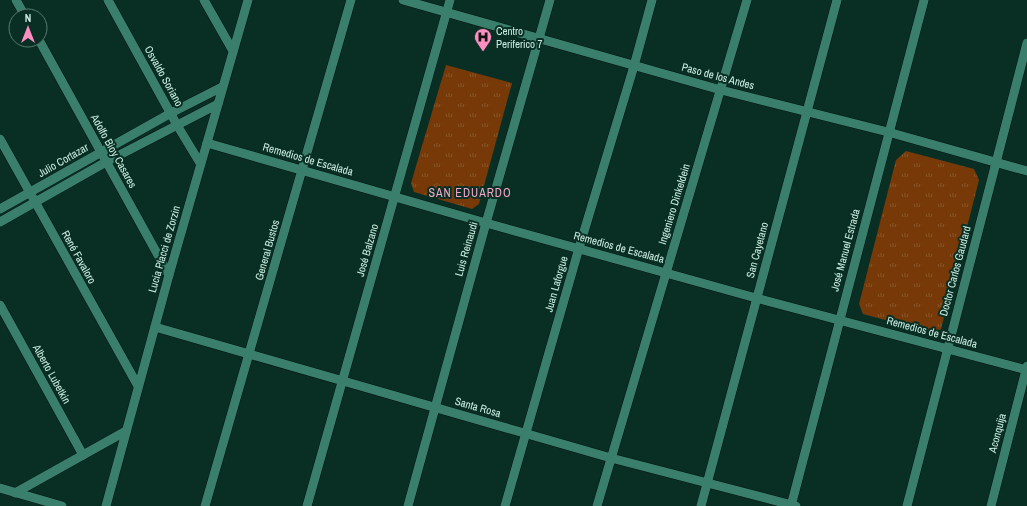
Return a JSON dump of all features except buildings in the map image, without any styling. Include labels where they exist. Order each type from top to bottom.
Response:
[{"type":"street","name":"Osvaldo Soriano","points":[[108,0],[177,125],[200,163]]},
{"type":"street","points":[[204,0],[233,50]]},
{"type":"street","name":"Lucia Placci de Zorzin","points":[[106,506],[200,163],[248,0]]},
{"type":"street","name":"General Bustos","points":[[205,506],[351,0]]},
{"type":"street","name":"Paso de los Andes","points":[[404,0],[721,90],[888,132],[1027,171]]},
{"type":"street","name":"José Balzano","points":[[307,506],[450,0]]},
{"type":"street","name":"Luis Reinaudi","points":[[408,506],[486,223],[550,0]]},
{"type":"street","name":"Juan Laforgue","points":[[505,506],[652,0]]},
{"type":"street","name":"Ingeniero Dinkeldein","points":[[597,506],[747,0]]},
{"type":"street","name":"San Cayetano","points":[[701,506],[837,0]]},
{"type":"street","name":"José Manuel Estrada","points":[[792,506],[888,132],[924,0]]},
{"type":"street","name":"Doctor Carlos Gaudard","points":[[907,506],[1027,43]]},
{"type":"street","name":"Adolfo Bioy Casares","points":[[43,48],[169,275]]},
{"type":"street","name":"Julio Cortazar","points":[[0,209],[101,152],[222,87]]},
{"type":"street","name":"Julio Cortazar","points":[[0,222],[106,162],[218,104]]},
{"type":"street","name":"René Favaloro","points":[[0,139],[138,386]]},
{"type":"street","name":"Remedios de Escalada","points":[[207,143],[756,298],[947,349],[1027,368]]},
{"type":"street","name":"Alberto Lubetkin","points":[[0,305],[83,454]]},
{"type":"street","name":"Santa Rosa","points":[[155,327],[611,458],[792,506]]},
{"type":"street","name":"Aconquija","points":[[990,506],[1027,368]]},
{"type":"street","points":[[15,493],[126,431]]},
{"type":"street","points":[[1,487],[15,493],[62,506]]},
{"type":"green space","points":[[446,65],[512,83],[479,204],[472,209],[414,192],[411,183]]},
{"type":"green space","points":[[906,151],[974,169],[979,180],[941,329],[933,333],[863,314],[859,304],[896,160]]},
{"type":"place","name":"Centro Periferico 7","points":[[483,52]]},
{"type":"district","name":"SAN EDUARDO","points":[[470,193]]}]
